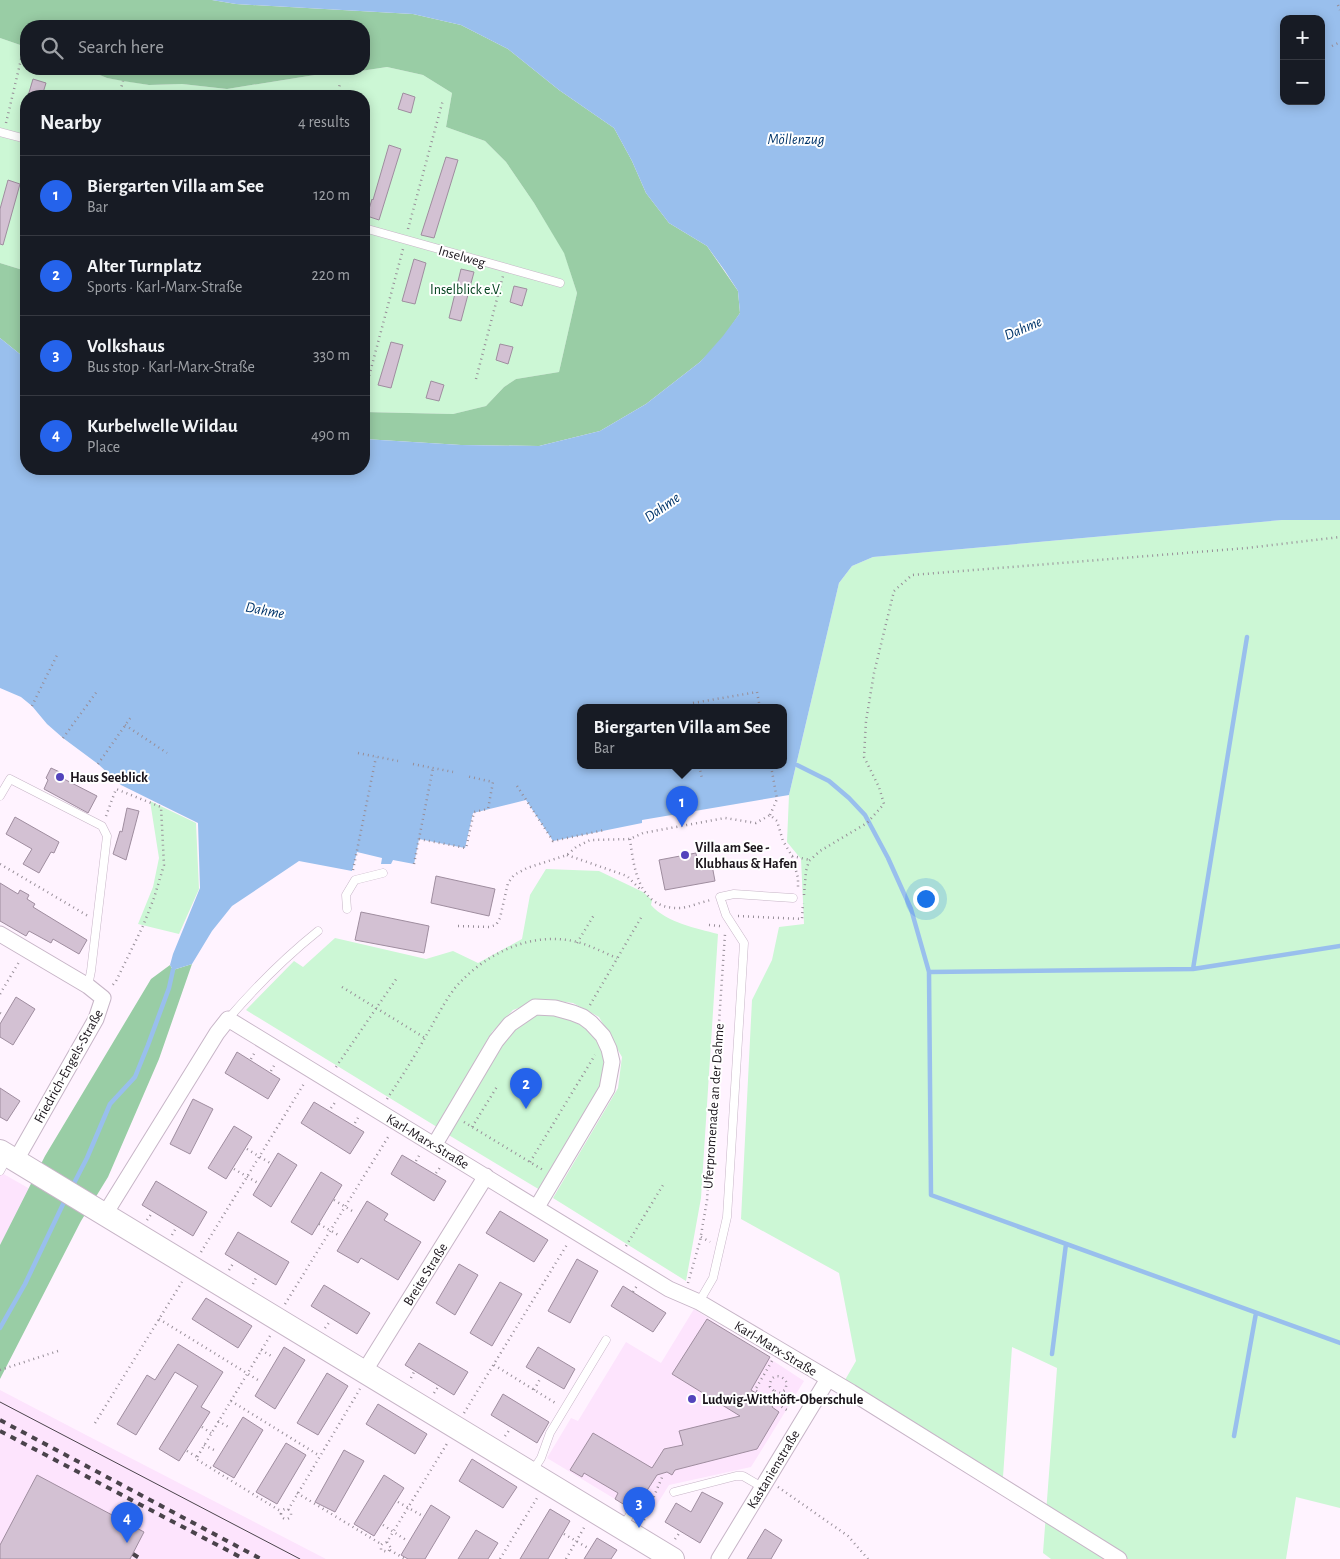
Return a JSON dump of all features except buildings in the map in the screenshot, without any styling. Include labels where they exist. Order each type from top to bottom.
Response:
[{"type":"main road","points":[[11,1162],[99,1210],[622,1528],[674,1549]]},
{"type":"street","name":"Friedrich-Engels-Straße","points":[[0,934],[88,986],[103,998],[96,1019],[11,1162]]},
{"type":"street","points":[[435,1144],[496,1041],[510,1024],[535,1007],[555,1008],[583,1017],[603,1036],[612,1062],[607,1089],[537,1207]]},
{"type":"street","name":"Karl-Marx-Straße","points":[[228,1019],[669,1289],[699,1302],[851,1392],[1119,1559]]},
{"type":"street","points":[[99,1210],[228,1019]]},
{"type":"street","name":"Breite Straße","points":[[367,1373],[486,1176]]},
{"type":"street","name":"Kastanienstraße","points":[[719,1559],[828,1379]]},
{"type":"lane","points":[[2,133],[20,138]]},
{"type":"lane","name":"Inselweg","points":[[370,230],[560,283]]},
{"type":"lane","points":[[0,796],[10,779],[102,826],[107,836],[88,986]]},
{"type":"lane","points":[[347,909],[346,896],[355,880],[384,873]]},
{"type":"lane","points":[[720,898],[734,894],[793,898]]},
{"type":"lane","name":"Uferpromenade an der Dahme","points":[[699,1302],[713,1278],[727,1217],[744,943],[726,915],[720,898]]},
{"type":"lane","points":[[228,1019],[298,948],[318,931]]},
{"type":"lane","points":[[539,1478],[541,1458],[550,1433],[606,1340]]},
{"type":"lane","points":[[674,1492],[736,1476],[743,1476],[765,1483]]},
{"type":"lane","points":[[622,1528],[642,1495]]},
{"type":"path","points":[[1338,5],[1340,10]]},
{"type":"path","points":[[1332,46],[1340,42]]},
{"type":"path","points":[[2,133],[20,62]]},
{"type":"path","points":[[121,90],[123,81]]},
{"type":"path","points":[[338,90],[340,84]]},
{"type":"path","points":[[476,379],[505,268]]},
{"type":"path","points":[[792,856],[810,860],[866,823],[884,804],[879,788],[864,757],[866,721],[874,673],[894,591],[912,575],[1247,548],[1340,537]]},
{"type":"path","points":[[32,706],[58,655]]},
{"type":"path","points":[[63,738],[98,690]]},
{"type":"path","points":[[693,703],[757,692],[759,704]]},
{"type":"path","points":[[98,764],[131,717]]},
{"type":"path","points":[[125,725],[167,753]]},
{"type":"path","points":[[358,753],[398,761]]},
{"type":"path","points":[[352,871],[376,757]]},
{"type":"path","points":[[413,764],[453,772]]},
{"type":"path","points":[[414,864],[433,768]]},
{"type":"path","points":[[700,769],[702,778]]},
{"type":"path","points":[[458,926],[496,925],[500,918],[508,883],[514,875],[527,868],[566,856],[576,847],[590,840],[630,839],[643,833],[725,818],[756,823],[770,815],[777,799],[772,769]]},
{"type":"path","points":[[419,839],[466,848],[474,812],[488,809],[493,782],[466,776]]},
{"type":"path","points":[[517,786],[553,841],[604,830]]},
{"type":"path","points":[[102,826],[116,789],[161,807],[164,865],[154,898],[116,981],[103,998]]},
{"type":"path","points":[[770,815],[779,826],[783,841],[792,856],[798,878],[797,897],[793,898]]},
{"type":"path","points":[[630,839],[636,878],[644,892]]},
{"type":"path","points":[[566,856],[627,876],[644,892],[667,906],[681,908],[720,898]]},
{"type":"path","points":[[0,864],[96,919]]},
{"type":"path","points":[[577,942],[594,915]]},
{"type":"path","points":[[587,1009],[642,916]]},
{"type":"path","name":"Uferpromenade an der Dahme","points":[[683,1294],[691,1277],[708,1200],[725,927],[709,925]]},
{"type":"path","points":[[389,1097],[454,989],[475,968],[491,957],[530,941],[556,940],[577,942],[617,958]]},
{"type":"path","points":[[0,994],[27,950]]},
{"type":"path","points":[[337,1065],[397,978]]},
{"type":"path","points":[[342,987],[425,1038]]},
{"type":"path","points":[[530,1162],[597,1051]]},
{"type":"path","points":[[95,1423],[312,1070]]},
{"type":"path","points":[[472,1127],[498,1085]]},
{"type":"path","points":[[452,1115],[555,1178]]},
{"type":"path","points":[[197,1457],[330,1230],[397,1122]]},
{"type":"path","points":[[246,1149],[270,1163]]},
{"type":"path","points":[[234,1169],[258,1183]]},
{"type":"path","points":[[619,1257],[663,1185]]},
{"type":"path","points":[[334,1200],[354,1212]]},
{"type":"path","points":[[147,1220],[152,1213]]},
{"type":"path","points":[[319,1224],[340,1236]]},
{"type":"path","points":[[171,1236],[176,1228]]},
{"type":"path","points":[[381,1544],[387,1542],[394,1532],[576,1231]]},
{"type":"path","points":[[228,1271],[234,1262]]},
{"type":"path","points":[[252,1285],[257,1276]]},
{"type":"path","points":[[159,1319],[258,1380]]},
{"type":"path","points":[[325,1329],[330,1320]]},
{"type":"path","points":[[261,1350],[273,1357]]},
{"type":"path","points":[[0,1370],[58,1351]]},
{"type":"path","points":[[773,1360],[755,1390],[790,1412]]},
{"type":"path","points":[[494,1365],[565,1408]]},
{"type":"path","points":[[410,1378],[414,1372]]},
{"type":"path","points":[[282,1512],[285,1509],[288,1510],[367,1373]]},
{"type":"path","points":[[779,1376],[784,1378],[787,1383],[786,1390],[780,1393],[774,1391],[770,1387],[773,1377],[779,1376]]},
{"type":"path","points":[[534,1390],[540,1379]]},
{"type":"path","points":[[434,1393],[438,1386]]},
{"type":"path","points":[[770,1399],[774,1391]]},
{"type":"path","points":[[231,1401],[320,1456]]},
{"type":"path","points":[[218,1421],[230,1428]]},
{"type":"path","points":[[202,1427],[211,1433]]},
{"type":"path","points":[[505,1436],[510,1429]]},
{"type":"path","points":[[204,1444],[216,1451]]},
{"type":"path","points":[[187,1451],[197,1457],[196,1459],[282,1512],[282,1517],[288,1519],[291,1514],[288,1510]]},
{"type":"path","points":[[644,1520],[663,1475]]},
{"type":"path","points":[[500,1559],[539,1478]]},
{"type":"path","points":[[765,1483],[848,1536],[868,1559]]},
{"type":"path","points":[[298,1493],[381,1544],[383,1551],[390,1550],[405,1559]]},
{"type":"path","points":[[398,1502],[421,1515]]},
{"type":"path","points":[[566,1559],[595,1511]]},
{"type":"path","points":[[383,1526],[406,1540]]},
{"type":"path","points":[[674,1549],[680,1532]]},
{"type":"path","points":[[564,1534],[588,1548]]},
{"type":"path","points":[[387,1542],[390,1545],[390,1550]]},
{"type":"shaded area","points":[[0,1172],[30,1189],[0,1245]]},
{"type":"shaded area","name":"Ludwig-Witthöft-Oberschule","points":[[694,1309],[804,1381],[751,1467],[669,1485],[648,1519],[547,1458],[571,1418],[578,1421],[626,1342],[661,1363]]},
{"type":"shaded area","points":[[0,1390],[86,1435],[326,1559],[0,1559]]},
{"type":"green space","points":[[0,0],[212,0],[236,4],[413,14],[461,25],[508,49],[559,90],[614,128],[632,161],[646,193],[669,223],[707,246],[738,291],[740,313],[721,341],[700,362],[646,404],[600,431],[539,446],[461,445],[370,439],[370,412],[453,414],[486,406],[504,387],[516,379],[559,372],[577,293],[564,253],[534,203],[506,162],[485,141],[446,127],[452,93],[423,75],[387,67],[370,70],[370,20],[20,20],[20,45],[0,38]]},
{"type":"green space","name":"Inselblick e.V.","points":[[0,38],[20,45],[20,75],[100,75],[149,85],[182,84],[227,89],[315,75],[370,75],[370,70],[387,67],[423,75],[452,93],[446,127],[485,141],[506,162],[564,252],[577,293],[559,372],[516,379],[504,387],[486,406],[453,414],[370,412],[370,90],[20,90],[20,269],[0,263]]},
{"type":"green space","points":[[100,75],[315,75],[227,89],[182,84],[149,85]]},
{"type":"green space","points":[[0,263],[20,269],[20,354],[0,338]]},
{"type":"green space","points":[[1282,520],[1340,520],[1340,1508],[1296,1497],[1286,1559],[1051,1559],[1043,1553],[1057,1368],[1012,1347],[1003,1477],[845,1380],[856,1361],[839,1273],[741,1219],[752,1000],[772,960],[779,927],[804,924],[801,859],[787,842],[789,795],[839,583],[852,566],[873,557]]},
{"type":"green space","points":[[150,801],[196,823],[199,889],[179,934],[138,924],[153,887],[159,858]]},
{"type":"green space","points":[[546,869],[599,871],[643,892],[652,900],[651,905],[673,921],[718,934],[701,1198],[686,1281],[553,1198],[618,1088],[622,1057],[599,1017],[573,1003],[544,999],[513,1010],[492,1032],[437,1127],[246,1010],[294,961],[303,967],[335,938],[426,959],[453,951],[478,963],[522,939],[530,895]]},
{"type":"green space","points":[[192,964],[159,1059],[108,1177],[81,1221],[0,1379],[0,1245],[45,1156],[151,979],[170,965],[173,970]]},
{"type":"green space","points":[[551,1012],[572,1016],[589,1028],[601,1043],[607,1063],[605,1084],[540,1190],[447,1134],[509,1032],[533,1015]]},
{"type":"water","points":[[212,0],[1340,0],[1340,520],[1282,520],[873,557],[852,566],[839,583],[789,795],[642,820],[642,823],[553,841],[526,800],[473,813],[465,848],[419,839],[414,864],[393,860],[391,864],[381,864],[382,858],[357,852],[352,871],[299,861],[232,906],[212,931],[192,964],[173,970],[170,965],[173,954],[200,888],[198,823],[121,785],[98,764],[47,724],[32,706],[21,697],[0,688],[0,338],[20,354],[20,475],[370,475],[370,439],[461,445],[539,446],[600,431],[646,404],[700,362],[740,313],[738,291],[725,271],[707,246],[669,223],[646,193],[632,161],[614,128],[559,90],[508,49],[461,25],[413,14],[236,4]]},
{"type":"waterway","points":[[1193,969],[1247,637]]},
{"type":"waterway","points":[[797,765],[829,781],[865,815],[888,858],[911,909],[929,972],[931,1195],[1340,1343]]},
{"type":"waterway","points":[[929,972],[1193,969],[1340,946]]},
{"type":"waterway","points":[[72,1187],[87,1158],[110,1104],[135,1077],[169,988],[173,970]]},
{"type":"waterway","points":[[0,1328],[25,1284],[66,1198]]},
{"type":"waterway","points":[[1052,1354],[1066,1244]]},
{"type":"waterway","points":[[1234,1436],[1256,1313]]},
{"type":"tram line","points":[[0,1402],[300,1559]]},
{"type":"railway","points":[[0,1420],[261,1559]]},
{"type":"railway","points":[[0,1431],[244,1559]]},
{"type":"railway","points":[[133,1554],[141,1559]]},
{"type":"place","name":"Haus Seeblick","points":[[60,777]]},
{"type":"place","name":"Biergarten Villa am See","points":[[682,827]]},
{"type":"place","name":"Villa am See - Klubhaus & Hafen","points":[[685,855]]},
{"type":"place","name":"Alter Turnplatz","points":[[526,1109]]},
{"type":"place","name":"Ludwig-Witthöft-Oberschule","points":[[692,1399]]},
{"type":"place","name":"Volkshaus","points":[[639,1528]]},
{"type":"place","name":"Kurbelwelle Wildau","points":[[127,1543]]},
{"type":"water label","name":"Möllenzug","points":[[796,139]]},
{"type":"water label","name":"Dahme","points":[[1023,328]]},
{"type":"water label","name":"Dahme","points":[[662,507]]},
{"type":"water label","name":"Dahme","points":[[265,610]]}]
